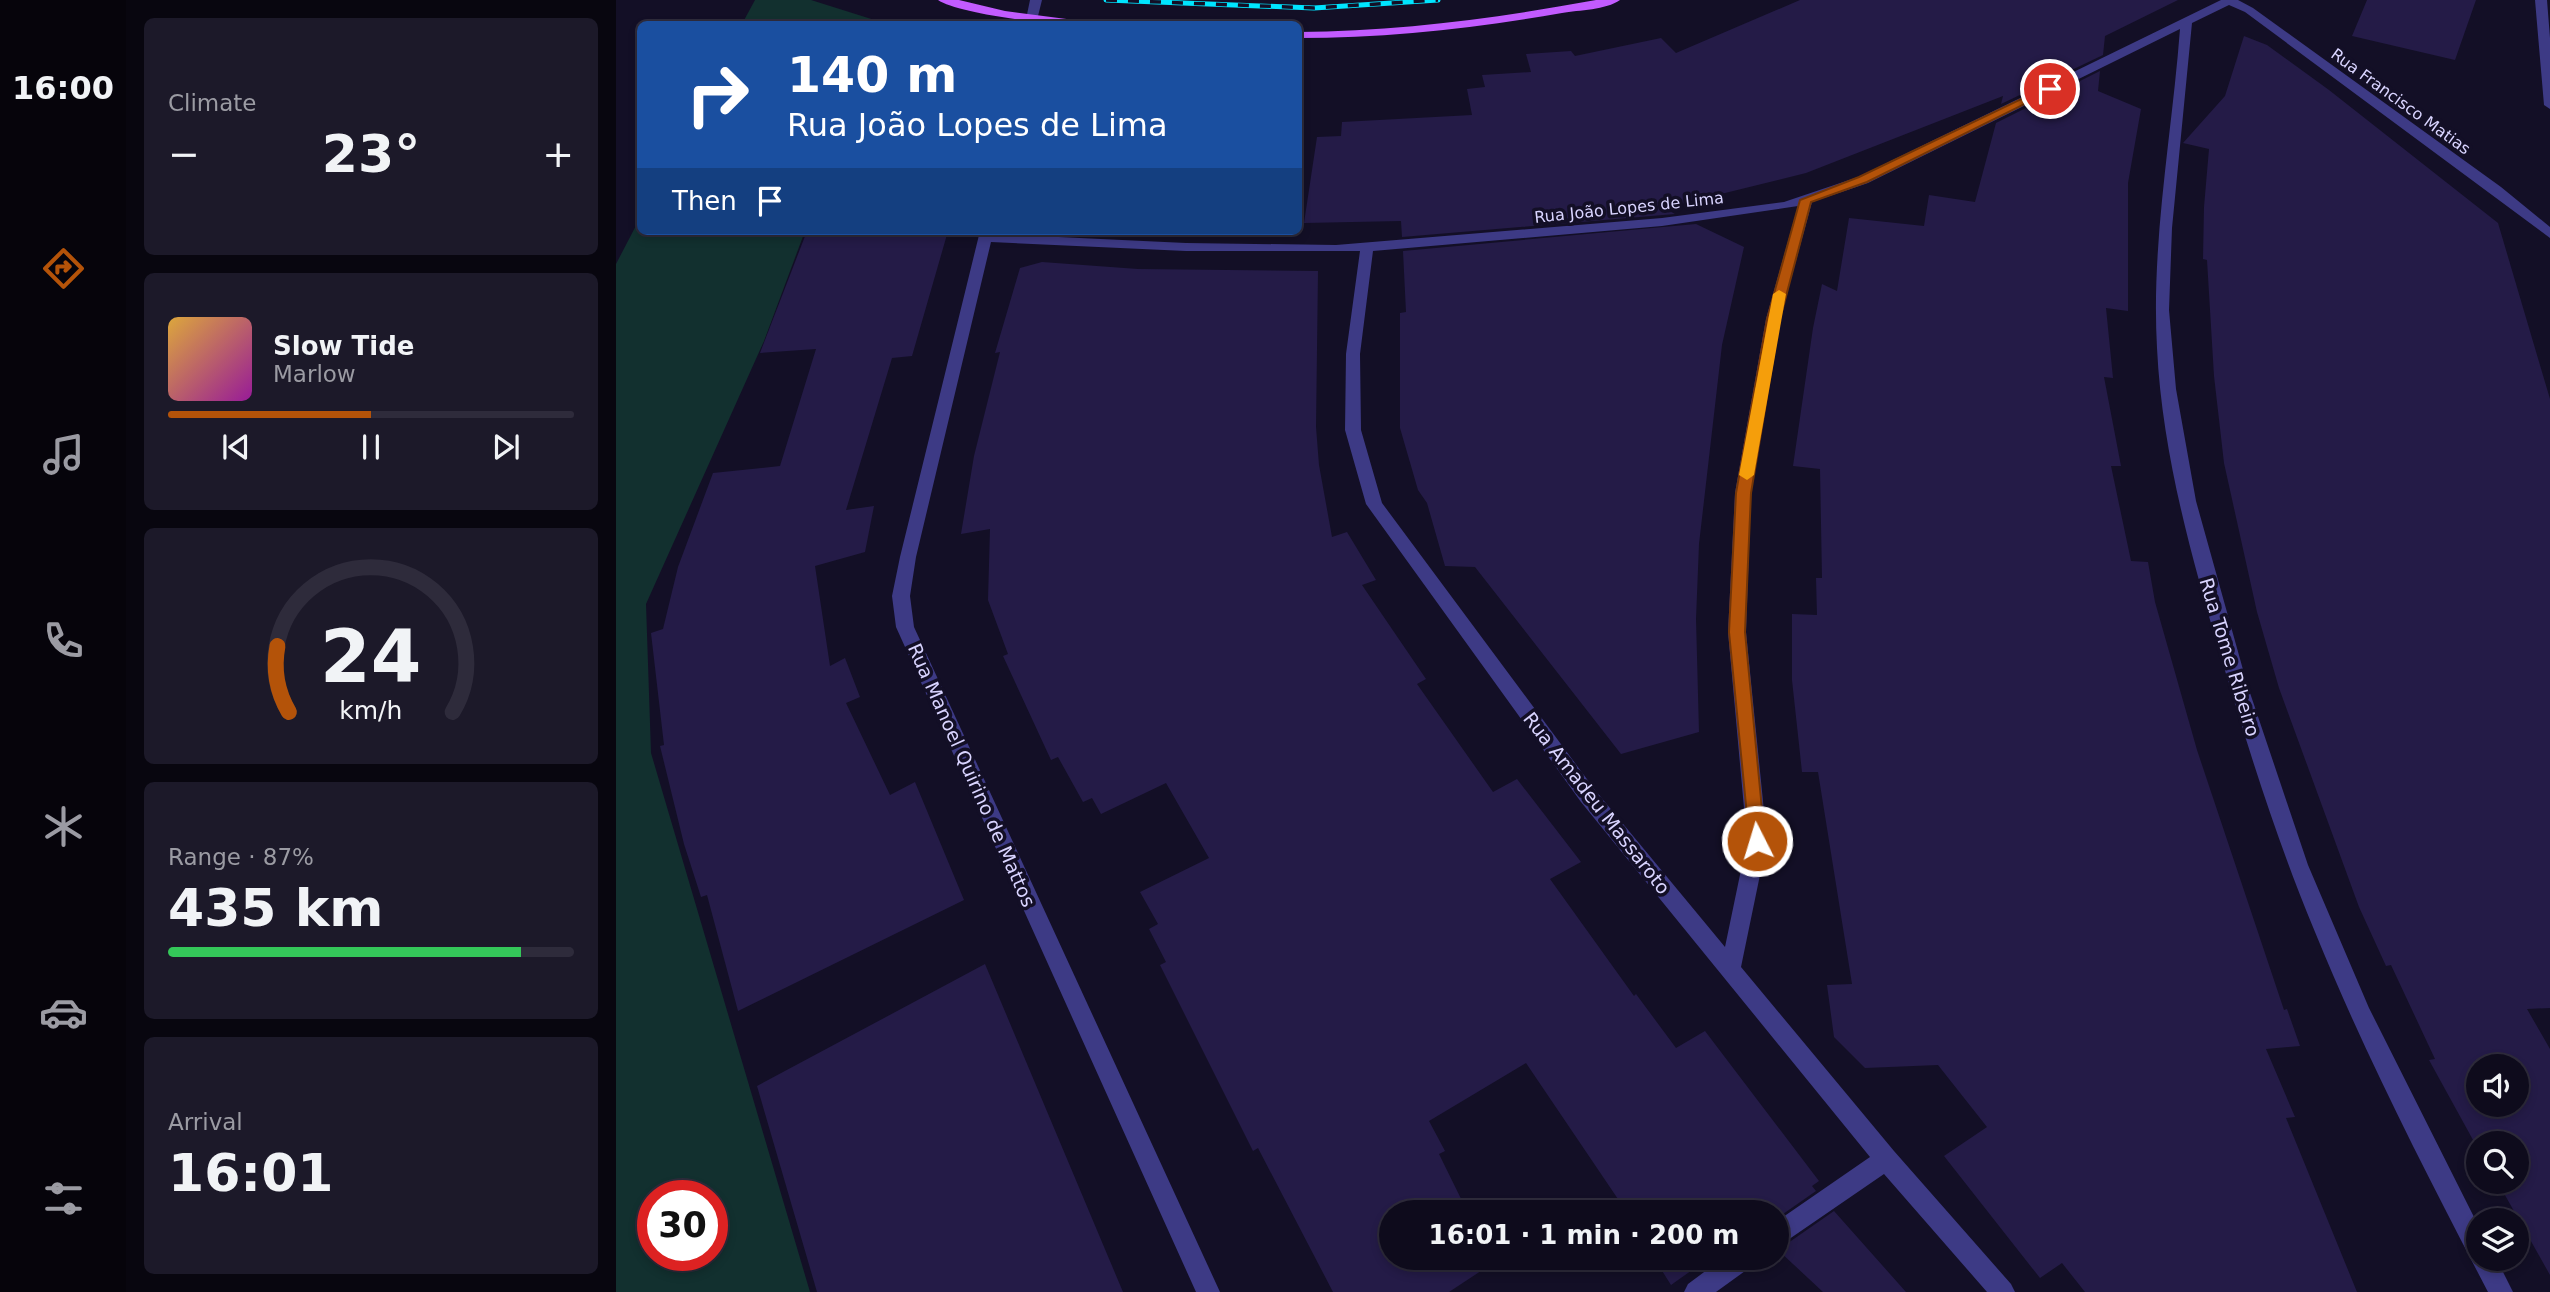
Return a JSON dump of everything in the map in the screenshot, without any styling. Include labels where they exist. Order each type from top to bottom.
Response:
[{"type":"main road","points":[[944,0],[1032,21]]},
{"type":"main road","points":[[1302,35],[1410,30],[1549,13],[1609,1]]},
{"type":"street","points":[[1032,21],[1036,0]]},
{"type":"street","name":"Rua João Lopes de Lima","points":[[1001,235],[1186,247],[1367,246],[1468,240],[1662,222],[1786,206],[1863,180],[2229,0]]},
{"type":"street","name":"Rua Francisco Matias","points":[[2229,0],[2249,10],[2485,181],[2550,234]]},
{"type":"street","points":[[2541,0],[2550,105]]},
{"type":"street","name":"Rua Tome Ribeiro","points":[[2186,23],[2163,267],[2164,349],[2174,425],[2202,564],[2259,755],[2326,933],[2411,1121],[2466,1226]]},
{"type":"street","points":[[1730,970],[1757,841],[1737,632],[1743,493],[1773,319],[1806,200]]},
{"type":"street","name":"Rua Manoel Quirino de Mattos","points":[[986,235],[908,557],[901,596],[905,627],[1208,1292]]},
{"type":"street","name":"Rua Amadeu Massaroto","points":[[1367,246],[1353,354],[1353,430],[1374,504],[1588,796],[1886,1159],[2003,1292]]},
{"type":"street","points":[[1789,1227],[1886,1159]]},
{"type":"street","points":[[1696,1292],[1727,1270]]},
{"type":"street","points":[[2490,1271],[2501,1292]]},
{"type":"green space","points":[[755,0],[811,0],[878,21],[744,21]]},
{"type":"green space","points":[[637,224],[637,235],[804,235],[764,341],[646,604],[651,753],[810,1292],[616,1292],[616,264]]},
{"type":"building","points":[[1800,0],[2178,0],[2105,36],[2103,55],[2001,104],[2003,96],[1806,173],[1664,208],[1675,214],[1402,237],[1401,221],[1304,223],[1317,137],[1341,136],[1342,122],[1472,115],[1467,89],[1485,87],[1482,75],[1531,72],[1526,54],[1571,51],[1575,56],[1661,38],[1676,53]]},
{"type":"building","points":[[2367,0],[2476,0],[2455,60],[2352,36]]},
{"type":"building","points":[[2244,36],[2267,45],[2329,90],[2498,223],[2550,399],[2550,1008],[2527,1009],[2550,1049],[2550,1275],[2529,1238],[2529,1208],[2512,1208],[2504,1194],[2529,1194],[2529,1131],[2468,1131],[2429,1060],[2435,1059],[2391,965],[2386,966],[2359,907],[2279,688],[2257,612],[2224,463],[2214,376],[2207,260],[2203,259],[2209,149],[2183,143],[2225,96]]},
{"type":"building","points":[[2100,71],[2098,91],[2141,109],[2128,183],[2128,311],[2106,308],[2113,378],[2104,377],[2121,466],[2111,466],[2131,561],[2148,562],[2155,602],[2197,750],[2284,1010],[2287,1009],[2300,1046],[2266,1049],[2295,1117],[2286,1118],[2357,1292],[2085,1292],[2062,1263],[2040,1278],[1944,1156],[1987,1127],[1938,1065],[1865,1068],[1834,1037],[1827,985],[1852,984],[1818,772],[1802,772],[1792,680],[1792,614],[1817,615],[1816,578],[1822,578],[1820,469],[1793,466],[1822,284],[1837,291],[1849,218],[1924,226],[1929,195],[1975,202],[1996,123]]},
{"type":"building","points":[[1696,224],[1744,247],[1722,345],[1699,544],[1696,619],[1699,732],[1621,754],[1475,567],[1445,566],[1427,503],[1418,490],[1400,428],[1400,313],[1406,312],[1403,251]]},
{"type":"building","points":[[805,235],[947,235],[912,356],[892,358],[846,510],[874,506],[865,552],[815,566],[830,666],[845,658],[860,697],[846,703],[890,795],[915,782],[964,900],[738,1011],[707,895],[701,897],[684,844],[660,746],[664,745],[651,633],[663,629],[678,567],[713,473],[780,466],[816,349],[760,353]]},
{"type":"building","points":[[1042,262],[1138,269],[1318,271],[1316,427],[1319,465],[1332,537],[1347,532],[1376,580],[1362,585],[1426,679],[1417,684],[1493,792],[1517,779],[1581,862],[1550,879],[1634,996],[1636,994],[1676,1048],[1705,1031],[1819,1181],[1812,1186],[1816,1191],[1789,1210],[1789,1200],[1619,1200],[1526,1063],[1429,1121],[1445,1151],[1439,1154],[1462,1200],[1379,1200],[1379,1270],[1482,1270],[1449,1292],[1333,1292],[1258,1148],[1253,1151],[1160,965],[1166,962],[1149,929],[1158,924],[1140,892],[1209,858],[1166,783],[1101,814],[1092,798],[1083,802],[1058,757],[1051,760],[1003,656],[1008,654],[988,600],[990,529],[961,534],[974,456],[1000,352],[995,353],[1020,268]]},
{"type":"building","points":[[985,964],[1123,1292],[817,1292],[757,1086]]},
{"type":"building","points":[[1834,1211],[1906,1292],[1823,1292],[1789,1260],[1789,1242]]},
{"type":"building","points":[[1662,1270],[1692,1270],[1671,1285]]},
{"type":"railway","points":[[1106,0],[1314,8],[1438,0]]},
{"type":"slow traffic","points":[[1747,475],[1779,294]]},
{"type":"route","points":[[1757,841],[1737,632],[1743,493],[1773,319],[1806,200],[1863,180],[2050,89]]}]
